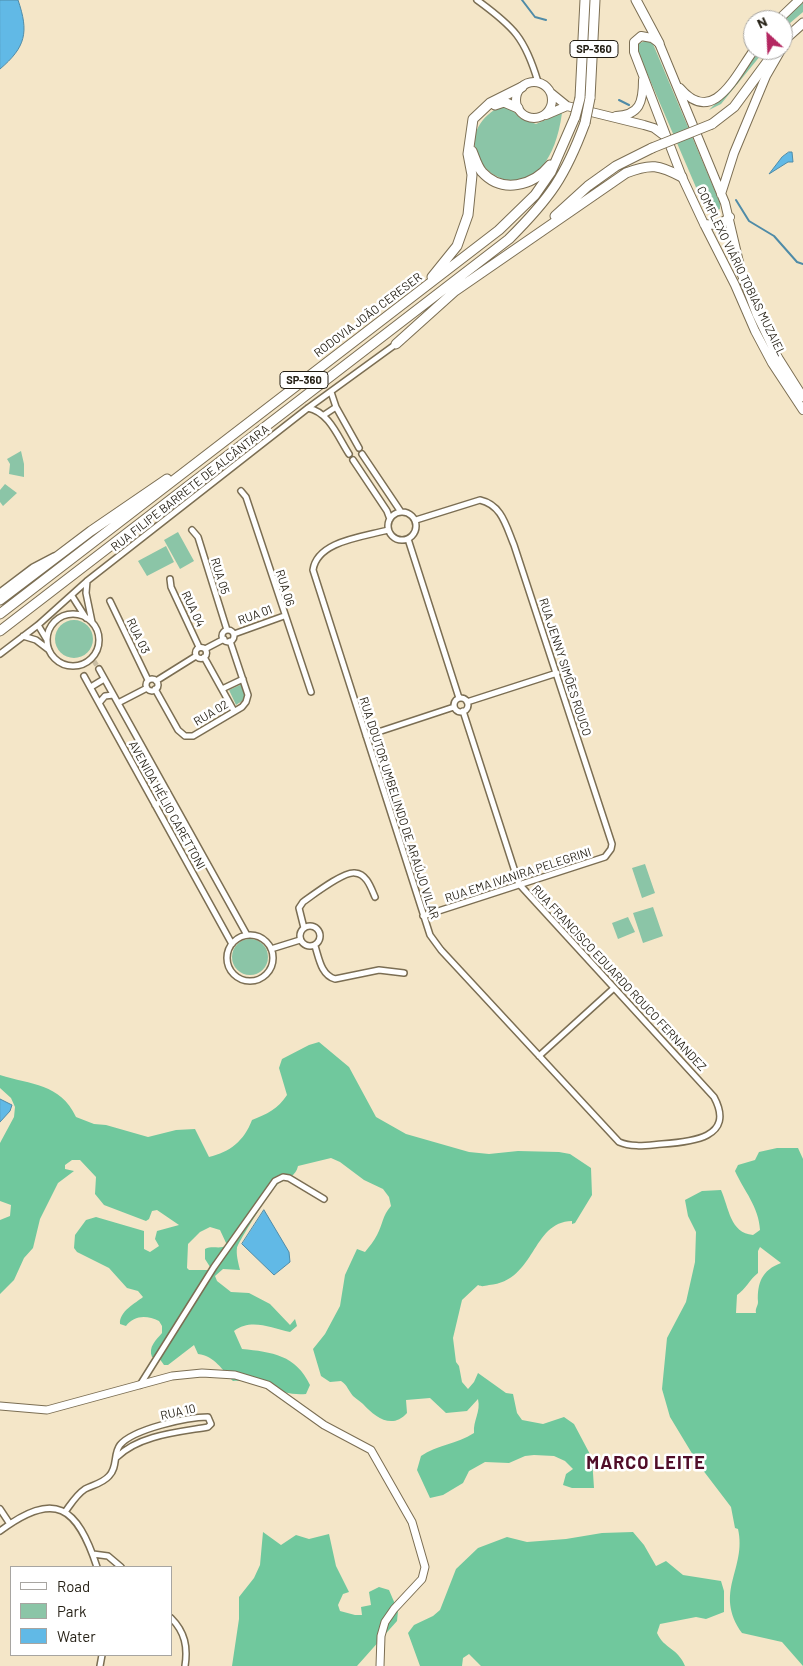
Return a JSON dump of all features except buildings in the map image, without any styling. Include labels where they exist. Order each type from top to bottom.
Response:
[{"type":"highway","name":"RODOVIA JOÃO CERESER","points":[[0,614],[499,230],[535,195],[561,152],[575,117],[580,98],[585,0]]},
{"type":"highway","name":"SP-360","points":[[0,630],[433,299],[509,239],[540,208],[565,172],[584,123],[590,98],[595,0]]},
{"type":"highway","points":[[636,0],[659,43]]},
{"type":"highway","points":[[793,32],[803,24]]},
{"type":"highway","points":[[433,299],[513,251],[588,186],[616,166],[652,148],[712,124],[734,107],[769,60]]},
{"type":"highway","points":[[418,292],[450,257],[464,230],[472,190],[469,147],[473,119],[485,108],[522,86]]},
{"type":"highway","points":[[485,108],[504,102],[518,108]]},
{"type":"highway","points":[[469,147],[480,170],[486,176],[505,185],[531,182],[545,171],[561,152]]},
{"type":"highway","points":[[396,344],[454,291],[626,172],[645,165],[664,168],[682,177]]},
{"type":"highway","points":[[0,600],[62,553],[157,486],[196,464]]},
{"type":"main road","points":[[788,10],[799,0]]},
{"type":"main road","points":[[793,36],[803,24]]},
{"type":"main road","name":"COMPLEXO VIÁRIO TOBIAS MUZAIEL","points":[[659,43],[646,36],[641,36],[634,42],[634,52],[666,138],[704,224],[736,285],[755,331],[772,363],[803,410]]},
{"type":"main road","points":[[659,43],[730,217],[742,275],[754,308],[769,343],[803,397]]},
{"type":"main road","points":[[675,83],[694,102],[707,103],[718,97],[746,60]]},
{"type":"main road","points":[[721,194],[734,153],[775,60]]},
{"type":"main road","name":"COMPLEXO VIÁRIO TOBIAS MUZAIEL","points":[[612,116],[635,112],[640,107],[643,92],[643,74]]},
{"type":"main road","points":[[538,82],[547,87],[551,93],[567,106],[538,118],[526,116],[518,108],[517,96],[522,86],[538,82]]},
{"type":"main road","points":[[544,116],[551,108],[551,93]]},
{"type":"main road","name":"COMPLEXO VIÁRIO TOBIAS MUZAIEL","points":[[567,106],[654,128],[666,138]]},
{"type":"main road","points":[[704,224],[718,225],[730,217]]},
{"type":"street","points":[[477,0],[506,21],[521,39],[532,62],[538,82]]},
{"type":"street","name":"RUA FILIPE BARRETE DE ALCÂNTARA","points":[[0,654],[38,625],[87,581],[308,408],[396,344]]},
{"type":"street","points":[[330,392],[336,407],[359,448]]},
{"type":"street","points":[[324,415],[336,407]]},
{"type":"street","points":[[308,408],[317,410],[324,415],[349,454]]},
{"type":"street","points":[[343,445],[353,439]]},
{"type":"street","points":[[362,454],[401,512],[410,514],[416,520],[416,531],[408,540]]},
{"type":"street","points":[[353,460],[387,511],[390,519],[388,530],[396,539],[408,540]]},
{"type":"street","points":[[360,470],[369,464]]},
{"type":"street","name":"RUA 06","points":[[241,491],[246,498],[311,692]]},
{"type":"street","name":"RUA JENNY SIMÕES ROUCO","points":[[416,520],[472,502],[489,502],[500,513],[514,545],[612,844]]},
{"type":"street","points":[[390,519],[401,512]]},
{"type":"street","name":"RUA 05","points":[[192,530],[198,537],[227,630]]},
{"type":"street","name":"RUA DOUTOR UMBELINDO DE ARAÚJO VILAR","points":[[388,530],[328,547],[316,557],[313,570],[430,935],[441,950],[613,1137]]},
{"type":"street","points":[[408,540],[459,698],[467,702],[557,673]]},
{"type":"street","points":[[0,592],[33,566],[62,553]]},
{"type":"street","name":"RUA 04","points":[[170,579],[171,587],[202,648]]},
{"type":"street","points":[[87,581],[86,593],[92,623]]},
{"type":"street","points":[[72,596],[86,618]]},
{"type":"street","name":"RUA 03","points":[[110,601],[148,680]]},
{"type":"street","points":[[24,636],[36,640],[62,664],[79,668],[93,659],[99,643],[98,632],[92,623],[79,615],[63,616],[51,626],[47,640]]},
{"type":"street","name":"RUA 01","points":[[234,634],[284,616]]},
{"type":"street","points":[[38,625],[47,640],[49,651]]},
{"type":"street","points":[[222,689],[243,679],[230,641],[234,634],[231,630],[227,630],[223,634],[224,639]]},
{"type":"street","points":[[196,656],[196,650],[224,639],[230,641]]},
{"type":"street","points":[[202,648],[204,657],[234,711]]},
{"type":"street","points":[[147,688],[148,680],[156,681],[196,656],[204,657]]},
{"type":"street","name":"AVENIDA HÉLIO CARETTONI","points":[[98,669],[247,935]]},
{"type":"street","name":"AVENIDA HÉLIO CARETTONI","points":[[84,676],[232,944]]},
{"type":"street","points":[[90,687],[104,679]]},
{"type":"street","name":"RUA 02","points":[[155,689],[178,730],[183,736],[193,736],[234,711],[247,700],[248,695],[243,679]]},
{"type":"street","points":[[118,703],[147,688],[155,689],[156,681]]},
{"type":"street","points":[[99,703],[105,696],[113,695]]},
{"type":"street","points":[[454,707],[455,701],[459,698]]},
{"type":"street","points":[[454,707],[458,711],[463,711],[467,708],[467,702]]},
{"type":"street","points":[[366,736],[454,707]]},
{"type":"street","name":"RUA FRANCISCO EDUARDO ROUCO FERNANDEZ","points":[[463,711],[519,884],[702,1083],[714,1097],[721,1113],[716,1129],[707,1135],[686,1142],[626,1145],[613,1137]]},
{"type":"street","points":[[155,805],[170,797]]},
{"type":"street","name":"RUA EMA IVANIRA PELEGRINI","points":[[423,916],[605,857],[612,844]]},
{"type":"street","points":[[304,928],[300,908],[302,902],[347,874],[356,873],[364,877],[375,897]]},
{"type":"street","points":[[313,926],[318,930],[320,940],[315,946],[308,947],[300,940],[300,933],[304,928],[313,926]]},
{"type":"street","points":[[247,935],[261,938],[271,948],[272,963],[270,970],[258,979],[251,980],[238,977],[229,965],[227,958],[232,944],[247,935]]},
{"type":"street","points":[[271,948],[300,940]]},
{"type":"street","points":[[315,946],[323,971],[330,978],[335,979],[379,970],[404,973]]},
{"type":"street","points":[[539,1056],[614,988]]},
{"type":"street","points":[[140,1385],[214,1267],[275,1181],[283,1177],[289,1178],[324,1198]]},
{"type":"street","points":[[0,1406],[47,1410],[172,1376],[202,1373],[235,1375],[254,1379],[268,1385],[324,1425],[371,1450],[377,1457],[412,1522],[425,1567],[422,1579],[394,1609],[385,1622],[380,1636],[380,1666]]},
{"type":"street","name":"RUA 10","points":[[66,1512],[77,1496],[85,1489],[108,1478],[114,1471],[117,1451],[127,1439],[144,1431],[190,1419],[208,1417],[211,1420],[208,1427],[192,1428],[130,1446],[117,1458]]},
{"type":"street","points":[[127,1439],[130,1446]]},
{"type":"street","points":[[0,1531],[30,1511],[52,1508],[66,1512],[79,1526],[97,1566]]},
{"type":"street","points":[[0,1510],[10,1524]]},
{"type":"street","points":[[93,1554],[108,1556],[120,1566]]},
{"type":"street","points":[[172,1619],[183,1634],[186,1643],[185,1666]]},
{"type":"green space","points":[[803,1],[803,12],[793,20],[793,10]]},
{"type":"green space","points":[[647,40],[653,44],[720,203],[720,209],[712,213],[704,206],[638,52],[638,44]]},
{"type":"green space","points":[[751,60],[757,60],[721,104],[709,110],[726,93]]},
{"type":"green space","points":[[499,107],[509,107],[520,118],[536,124],[562,113],[551,152],[534,174],[514,180],[496,176],[481,163],[475,145],[479,125]]},
{"type":"green space","points":[[21,451],[24,477],[9,474],[10,464],[7,459]]},
{"type":"green space","points":[[5,484],[17,493],[3,506],[0,502],[0,490]]},
{"type":"green space","points":[[178,532],[194,561],[180,569],[164,540]]},
{"type":"green space","points":[[166,546],[174,562],[147,576],[138,561]]},
{"type":"green space","points":[[74,620],[87,626],[93,639],[87,652],[74,658],[61,652],[55,639],[61,626]]},
{"type":"green space","points":[[242,684],[245,699],[236,705],[229,690]]},
{"type":"green space","points":[[645,864],[655,893],[642,898],[632,868]]},
{"type":"green space","points":[[653,907],[663,936],[643,943],[633,913]]},
{"type":"green space","points":[[628,917],[635,932],[618,939],[612,923]]},
{"type":"green space","points":[[250,939],[257,940],[263,944],[267,950],[267,964],[263,970],[257,974],[250,975],[243,974],[237,970],[233,964],[232,957],[233,950],[237,944],[243,940]]},
{"type":"green space","points":[[319,1042],[349,1067],[376,1117],[406,1134],[469,1152],[489,1154],[518,1151],[570,1154],[591,1168],[592,1195],[575,1223],[572,1224],[572,1221],[559,1224],[548,1231],[516,1273],[504,1281],[484,1286],[478,1285],[462,1300],[453,1338],[456,1362],[459,1366],[462,1382],[468,1389],[478,1373],[506,1393],[513,1394],[517,1413],[522,1420],[543,1424],[564,1417],[574,1424],[592,1458],[594,1488],[572,1488],[563,1485],[566,1474],[573,1469],[565,1461],[554,1456],[534,1455],[525,1456],[509,1463],[485,1462],[469,1471],[463,1483],[443,1495],[430,1498],[417,1470],[421,1456],[474,1433],[479,1404],[478,1399],[467,1411],[446,1413],[430,1398],[406,1400],[407,1413],[395,1421],[390,1421],[384,1420],[373,1413],[353,1396],[347,1386],[341,1381],[330,1382],[321,1376],[313,1349],[325,1334],[340,1306],[345,1275],[357,1249],[365,1252],[376,1237],[391,1206],[389,1197],[383,1189],[364,1180],[340,1162],[331,1158],[298,1166],[293,1175],[276,1186],[256,1214],[237,1248],[240,1270],[223,1269],[215,1276],[217,1281],[231,1292],[249,1293],[270,1304],[290,1325],[295,1319],[297,1326],[290,1332],[261,1325],[247,1325],[234,1331],[242,1349],[273,1354],[290,1361],[298,1367],[310,1385],[306,1394],[288,1393],[242,1381],[233,1381],[214,1361],[198,1354],[194,1345],[168,1365],[164,1365],[159,1358],[152,1357],[151,1353],[153,1344],[162,1333],[162,1326],[159,1321],[141,1317],[129,1322],[126,1326],[120,1324],[120,1319],[125,1311],[143,1297],[138,1291],[127,1288],[109,1268],[77,1252],[74,1248],[75,1235],[86,1220],[96,1217],[144,1231],[144,1249],[150,1252],[159,1246],[155,1239],[157,1231],[179,1225],[157,1210],[152,1211],[149,1219],[146,1221],[104,1205],[95,1194],[96,1177],[80,1160],[72,1160],[65,1165],[65,1169],[74,1171],[58,1183],[40,1219],[33,1248],[24,1258],[14,1280],[0,1294],[0,1220],[10,1216],[11,1205],[0,1201],[0,1143],[14,1117],[15,1107],[11,1098],[0,1088],[0,1075],[53,1091],[62,1098],[76,1117],[94,1124],[106,1125],[148,1137],[176,1130],[195,1129],[209,1157],[230,1149],[245,1134],[252,1120],[263,1116],[284,1100],[287,1095],[279,1068],[282,1059]],"holes":[[[210,1227],[220,1230],[227,1245],[205,1249],[205,1259],[212,1270],[189,1270],[187,1268],[188,1244],[200,1232]]]},
{"type":"green space","points":[[777,1148],[798,1148],[803,1159],[803,1666],[782,1642],[742,1633],[734,1618],[730,1605],[730,1593],[740,1543],[738,1529],[735,1528],[731,1507],[699,1465],[670,1417],[662,1389],[667,1338],[686,1302],[695,1262],[696,1232],[688,1216],[685,1200],[702,1191],[721,1190],[735,1225],[739,1230],[753,1235],[760,1230],[757,1214],[735,1171],[738,1165],[755,1160],[759,1152]],"holes":[[[760,1247],[781,1263],[769,1269],[762,1278],[758,1289],[756,1313],[736,1313],[737,1295],[758,1273],[758,1251]]]},
{"type":"green space","points":[[263,1532],[281,1545],[296,1535],[309,1539],[329,1534],[336,1566],[349,1592],[343,1594],[338,1605],[340,1611],[362,1615],[361,1607],[371,1605],[369,1592],[379,1587],[389,1590],[398,1611],[397,1621],[357,1666],[232,1666],[239,1619],[239,1597],[254,1578],[260,1565]]},
{"type":"green space","points":[[633,1532],[644,1545],[656,1566],[666,1561],[683,1575],[721,1581],[724,1591],[724,1612],[706,1619],[696,1617],[660,1624],[657,1633],[663,1642],[679,1656],[685,1666],[481,1666],[469,1654],[463,1658],[462,1666],[420,1666],[408,1633],[414,1625],[433,1616],[440,1610],[456,1569],[478,1548],[507,1537],[527,1542],[566,1539],[602,1533]]},
{"type":"water","points":[[0,0],[18,0],[24,30],[20,46],[9,61],[0,69]]},
{"type":"water","points":[[792,152],[793,162],[788,162],[769,174],[782,157]]},
{"type":"water","points":[[0,1099],[12,1105],[10,1111],[0,1122]]},
{"type":"water","points":[[264,1210],[289,1252],[290,1262],[274,1275],[242,1244]]},
{"type":"waterway","points":[[522,0],[535,17],[546,20]]},
{"type":"waterway","points":[[619,100],[629,105]]},
{"type":"waterway","points":[[736,200],[749,221],[774,236],[797,262],[803,264]]},
{"type":"tunnel","points":[[94,661],[99,669]]},
{"type":"district","name":"MARCO LEITE","points":[[646,1463]]}]
